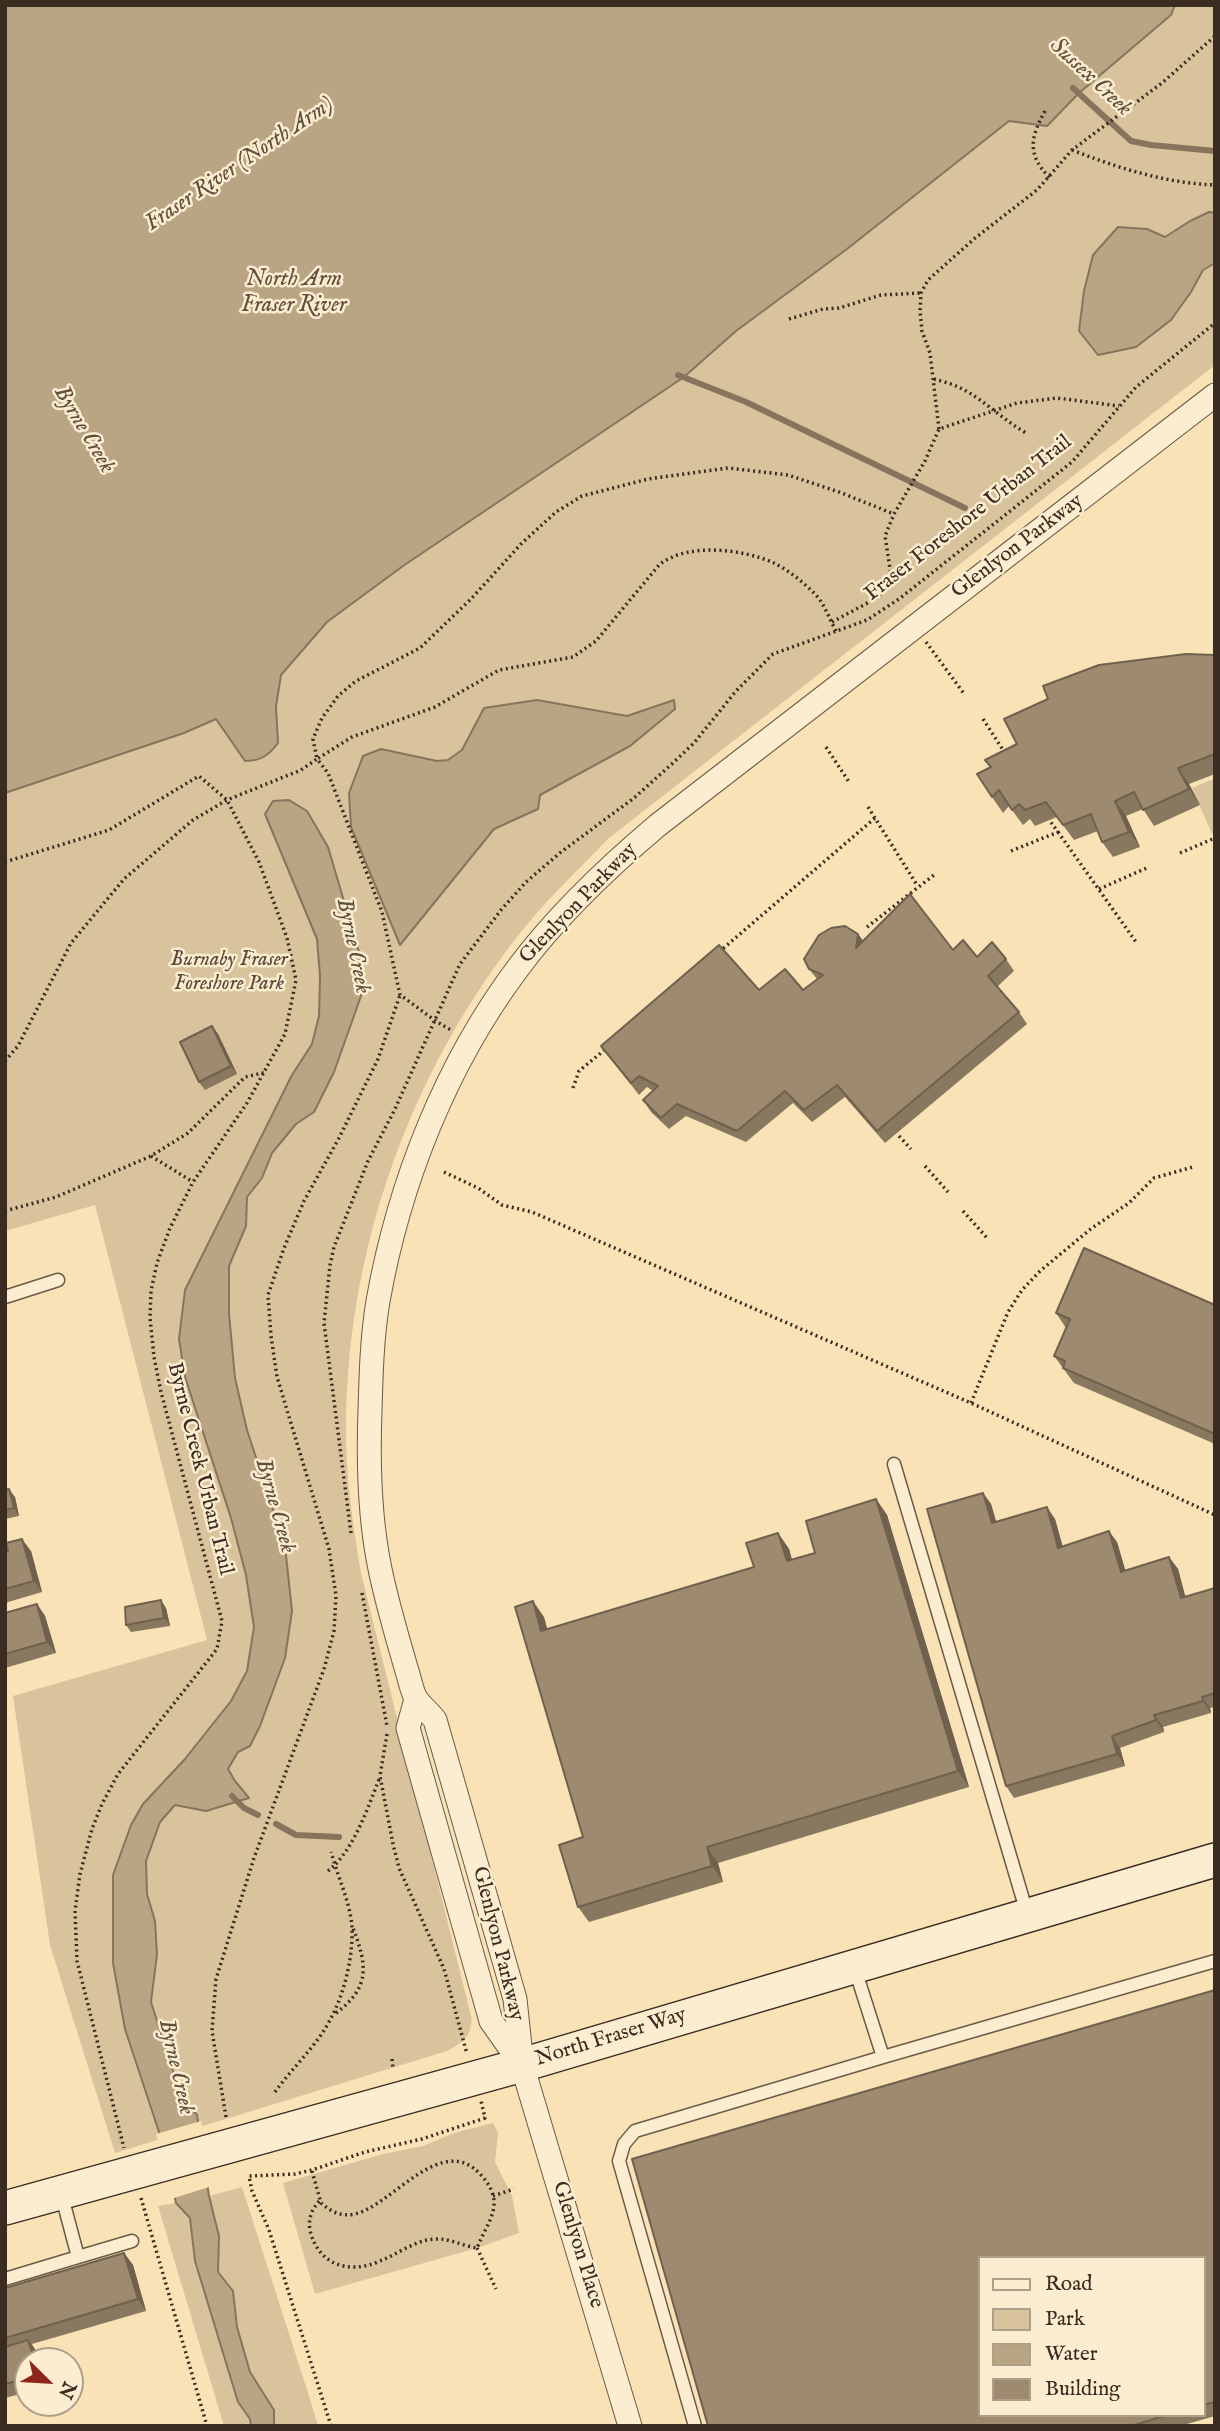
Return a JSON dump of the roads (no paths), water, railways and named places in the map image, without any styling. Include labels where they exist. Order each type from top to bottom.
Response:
[{"type":"street","name":"Glenlyon Parkway","points":[[522,2065],[514,1999],[435,1720],[416,1699],[388,1606],[371,1508],[368,1459],[372,1357],[378,1303],[396,1220],[439,1103],[492,1005],[519,967],[558,920],[611,864],[1215,395]]},
{"type":"street","name":"North Fraser Way","points":[[5,2208],[135,2173],[226,2133],[522,2065],[1215,1860]]},
{"type":"street","name":"Glenlyon Place","points":[[522,2065],[630,2426]]},
{"type":"lane","points":[[5,1297],[58,1280]]},
{"type":"lane","points":[[894,1464],[1028,1915]]},
{"type":"lane","points":[[695,2426],[619,2161],[624,2144],[635,2131],[1215,1961]]},
{"type":"lane","points":[[854,1966],[883,2057]]},
{"type":"lane","points":[[61,2192],[78,2257]]},
{"type":"lane","points":[[5,2279],[132,2241]]},
{"type":"water","name":"North Arm Fraser River","points":[[5,5],[1175,5],[1171,15],[1079,93],[1047,126],[1009,121],[847,249],[736,331],[684,377],[403,566],[327,622],[281,675],[276,706],[278,743],[264,756],[245,761],[216,719],[184,733],[5,793]]},
{"type":"water","points":[[1209,212],[1215,213],[1215,263],[1203,270],[1171,320],[1136,347],[1098,355],[1079,331],[1084,291],[1093,255],[1118,227],[1147,229],[1165,237]]},
{"type":"water","points":[[537,700],[627,716],[674,700],[675,709],[630,746],[540,795],[538,809],[494,829],[400,945],[351,827],[349,793],[363,756],[381,749],[437,761],[448,760],[462,750],[484,708]]},
{"type":"water","name":"Byrne Creek","points":[[289,800],[307,811],[328,847],[362,962],[361,996],[334,1072],[314,1112],[296,1124],[272,1153],[262,1178],[247,1197],[246,1226],[229,1266],[229,1314],[235,1378],[247,1430],[285,1546],[292,1611],[285,1658],[260,1726],[250,1746],[238,1752],[228,1769],[249,1798],[206,1811],[175,1805],[160,1822],[146,1861],[147,1894],[155,1921],[157,1954],[151,2002],[181,2096],[197,2115],[209,2196],[219,2236],[218,2272],[233,2291],[237,2327],[250,2372],[274,2410],[274,2426],[251,2426],[250,2419],[238,2402],[195,2261],[190,2218],[176,2203],[160,2135],[125,2029],[113,1963],[113,1875],[131,1825],[143,1804],[185,1759],[231,1701],[247,1671],[254,1627],[246,1575],[231,1518],[185,1377],[179,1339],[185,1290],[292,1075],[312,1044],[319,1016],[317,939],[265,814],[273,801]]},
{"type":"waterway","name":"Sussex Creek","points":[[1073,88],[1131,141],[1215,151]]},
{"type":"waterway","points":[[678,375],[746,402],[965,508]]},
{"type":"waterway","points":[[232,1796],[244,1808],[258,1815]]},
{"type":"waterway","points":[[276,1824],[296,1835],[339,1837]]},
{"type":"water label","name":"Fraser River (North Arm)","points":[[240,165]]},
{"type":"park label","name":"Burnaby Fraser Foreshore Park","points":[[229,973]]}]
